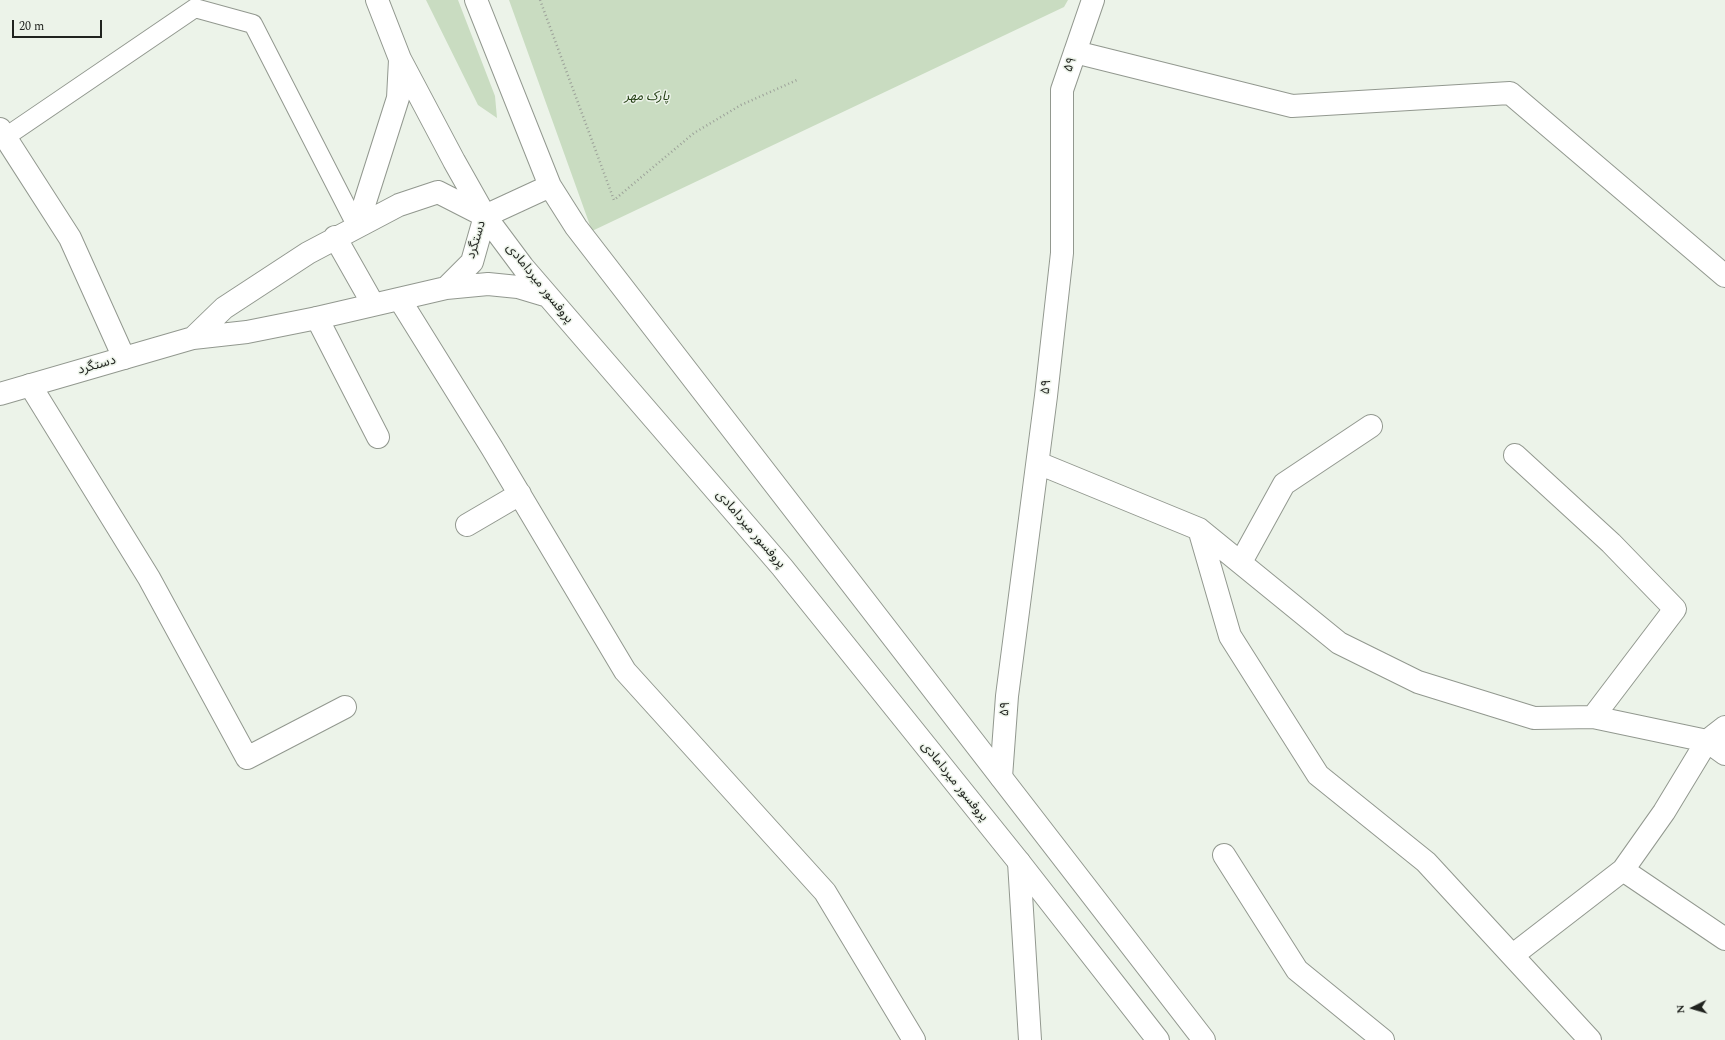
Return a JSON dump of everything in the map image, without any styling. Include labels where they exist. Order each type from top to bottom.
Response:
[{"type":"street","name":"پروفسور میردامادی","points":[[377,0],[400,59],[454,161],[485,216],[523,267],[782,567],[1019,862],[1158,1040]]},
{"type":"street","points":[[476,0],[550,186],[576,227],[1204,1040]]},
{"type":"street","name":"۵۹","points":[[1001,777],[1007,696],[1038,463],[1062,253],[1062,90],[1093,0]]},
{"type":"street","points":[[1075,52],[1292,106],[1510,93],[1725,276]]},
{"type":"street","points":[[357,227],[398,98],[400,59]]},
{"type":"street","points":[[2,134],[70,238],[124,358]]},
{"type":"street","points":[[485,216],[550,186]]},
{"type":"street","name":"دستگرد","points":[[0,394],[193,338],[247,332],[317,318],[373,304],[400,300],[446,288],[472,262],[485,216],[438,192],[399,205],[308,252],[224,308],[193,338]]},
{"type":"street","points":[[335,237],[373,304]]},
{"type":"street","points":[[446,288],[488,284],[518,287],[548,296]]},
{"type":"street","points":[[400,300],[520,494],[625,671],[825,892],[914,1040]]},
{"type":"street","points":[[317,318],[378,437]]},
{"type":"street","points":[[30,385],[149,578],[246,758],[345,707]]},
{"type":"street","points":[[1241,562],[1284,484],[1371,426]]},
{"type":"street","points":[[1515,455],[1611,543],[1675,609],[1593,717]]},
{"type":"street","points":[[1038,463],[1200,529],[1339,643],[1418,682],[1534,718],[1593,717],[1708,741],[1725,754]]},
{"type":"street","points":[[467,525],[520,494]]},
{"type":"street","points":[[1200,529],[1230,636],[1318,775],[1426,862],[1590,1040]]},
{"type":"street","points":[[1513,955],[1623,870],[1664,812],[1708,741],[1725,727]]},
{"type":"street","points":[[1224,855],[1297,970],[1383,1040]]},
{"type":"street","points":[[1019,862],[1030,1040]]},
{"type":"street","points":[[1623,870],[1725,939]]},
{"type":"lane","points":[[2,134],[195,8],[253,24],[357,227]]},
{"type":"path","points":[[540,0],[614,200],[694,133],[741,105],[797,80]]},
{"type":"green space","points":[[426,0],[458,0],[495,96],[497,118],[478,105]]},
{"type":"green space","name":"پارک مهر","points":[[509,0],[1068,0],[1064,7],[592,231]]}]
